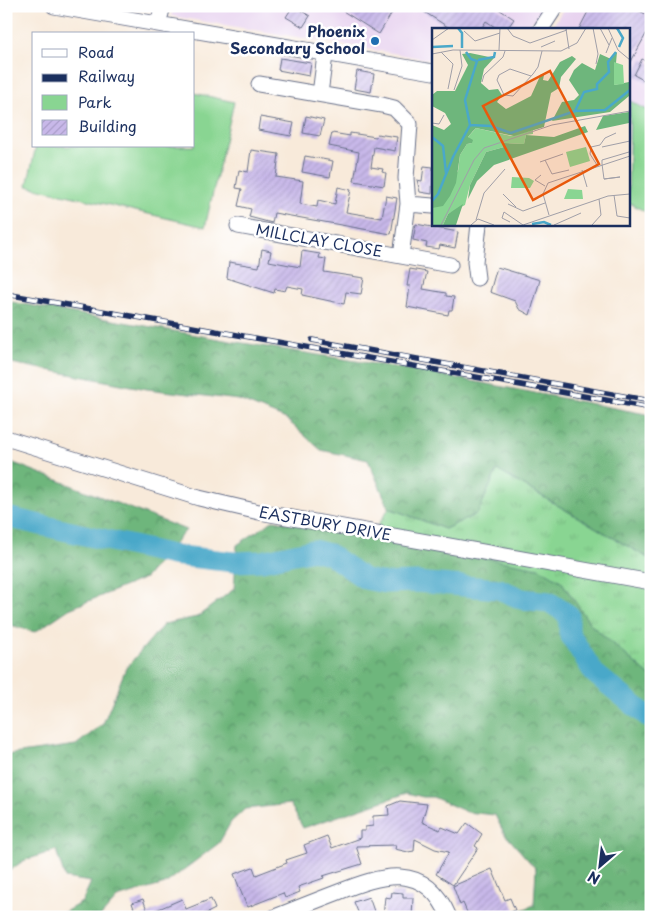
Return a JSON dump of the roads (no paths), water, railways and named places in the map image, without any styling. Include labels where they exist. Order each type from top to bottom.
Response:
[{"type":"street","points":[[54,6],[325,55],[432,72]]},
{"type":"street","points":[[158,24],[163,6]]},
{"type":"street","points":[[542,28],[556,6]]},
{"type":"street","points":[[320,94],[325,55]]},
{"type":"street","name":"MILLCLAY CLOSE","points":[[259,84],[394,108],[404,116],[410,124],[410,136],[406,178],[408,204],[401,256]]},
{"type":"street","points":[[408,204],[432,206]]},
{"type":"street","points":[[477,278],[475,262],[479,225]]},
{"type":"street","name":"MILLCLAY CLOSE","points":[[238,226],[450,265]]},
{"type":"street","name":"EASTBURY DRIVE","points":[[6,438],[198,498],[259,512],[651,582]]},
{"type":"street","points":[[274,917],[370,879],[398,875],[427,886],[438,896],[449,917]]},
{"type":"waterway","points":[[6,517],[172,555],[234,562],[262,561],[313,550],[329,554],[365,579],[385,583],[416,582],[499,589],[522,599],[549,602],[569,615],[569,633],[594,673],[651,719]]},
{"type":"railway","points":[[6,294],[651,408]]},
{"type":"railway","points":[[312,340],[651,401]]},
{"type":"place","name":"Phoenix Secondary School","points":[[375,41]]}]
